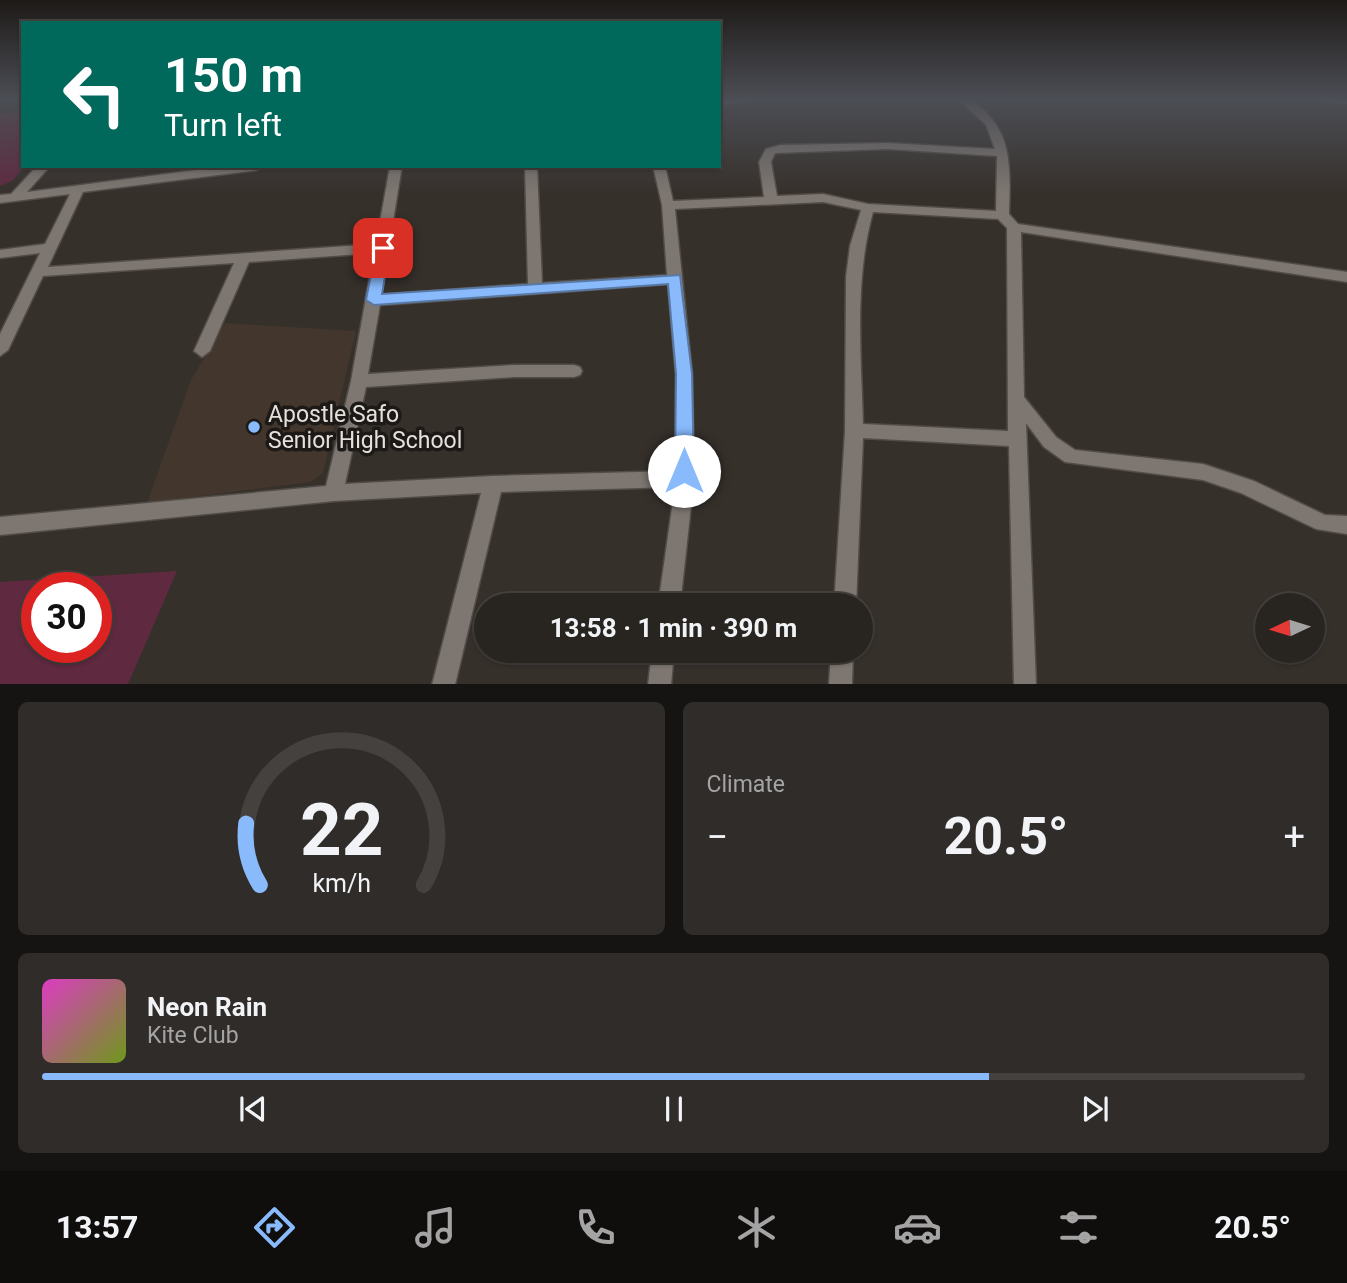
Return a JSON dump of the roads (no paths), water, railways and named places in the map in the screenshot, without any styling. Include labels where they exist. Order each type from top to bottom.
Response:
[{"type":"street","points":[[992,130],[1004,167],[1017,307],[1016,398],[1025,684]]},
{"type":"street","points":[[771,198],[765,162],[770,151],[780,148],[888,146],[1001,153]]},
{"type":"street","points":[[16,196],[42,168]]},
{"type":"street","points":[[0,199],[241,168]]},
{"type":"street","points":[[334,493],[359,381],[396,168]]},
{"type":"street","points":[[531,168],[535,287]]},
{"type":"street","points":[[659,168],[668,205],[684,374],[685,479],[671,593]]},
{"type":"street","points":[[0,350],[79,188]]},
{"type":"street","points":[[668,205],[771,198],[823,198],[869,208],[1008,221],[1347,276]]},
{"type":"street","points":[[846,593],[854,431],[853,277],[857,246],[869,208]]},
{"type":"street","points":[[0,254],[48,248]]},
{"type":"street","points":[[37,272],[383,248]]},
{"type":"street","points":[[202,351],[243,259]]},
{"type":"street","points":[[374,300],[674,279]]},
{"type":"street","points":[[359,381],[514,371],[574,371]]},
{"type":"street","points":[[1016,398],[1049,442],[1072,457],[1203,472],[1248,487],[1323,523],[1347,526]]},
{"type":"street","points":[[854,431],[1018,439]]},
{"type":"street","points":[[0,526],[334,493],[493,484],[685,479]]},
{"type":"street","points":[[443,684],[493,484]]},
{"type":"street","points":[[659,684],[662,663]]},
{"type":"street","points":[[840,684],[841,663]]},
{"type":"place","name":"Apostle Safo Senior High School","points":[[254,427]]}]
